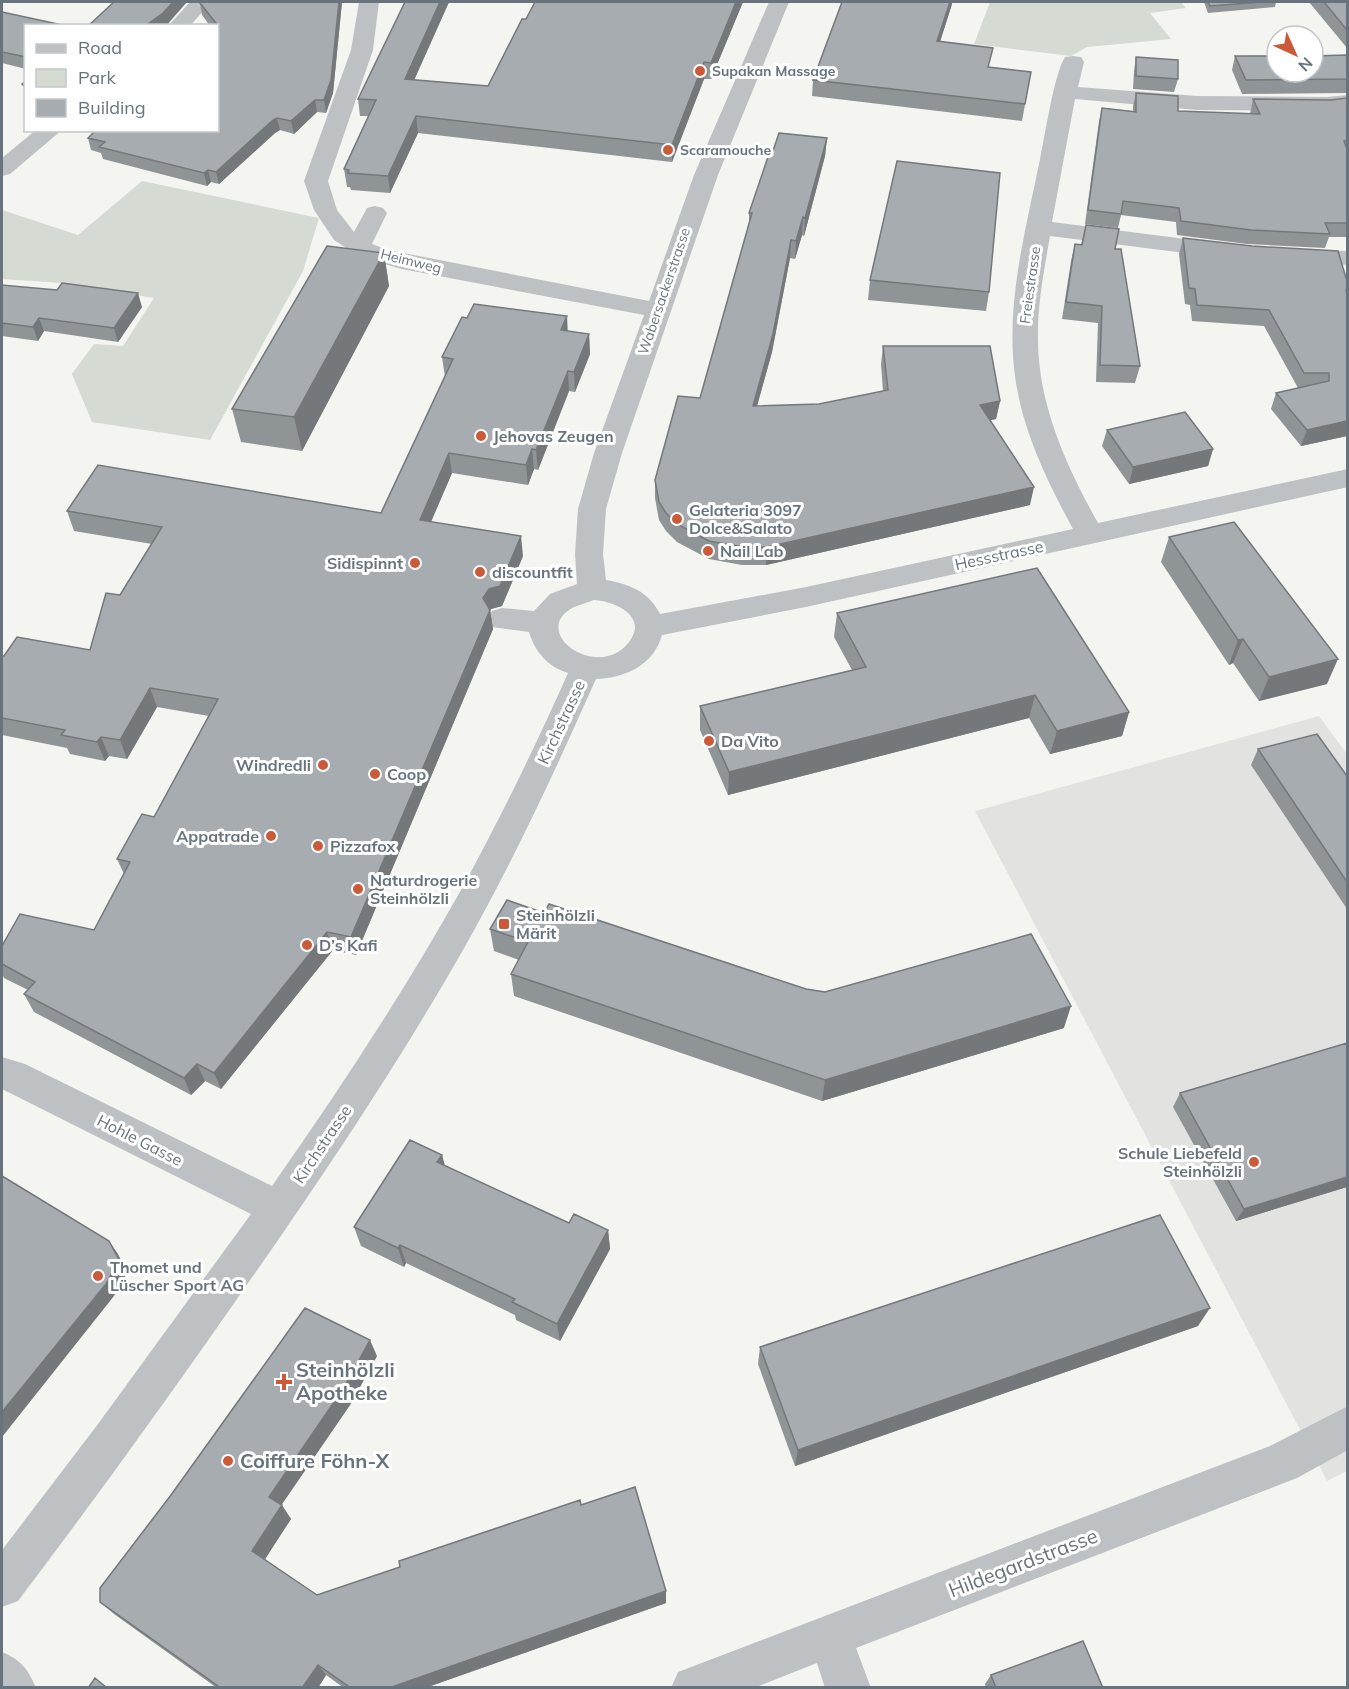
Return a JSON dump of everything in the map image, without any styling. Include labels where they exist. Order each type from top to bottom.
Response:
[{"type":"street","points":[[180,24],[201,2]]},
{"type":"street","name":"Heimweg","points":[[369,2],[362,50],[316,181],[320,202],[328,219],[359,247],[397,260],[543,291],[657,310]]},
{"type":"street","name":"Wabersackerstrasse","points":[[592,590],[589,554],[592,509],[608,453],[719,139],[779,2]]},
{"type":"street","name":"Freiestrasse","points":[[1073,62],[1065,92],[1039,228],[1026,303],[1024,333],[1028,378],[1039,426],[1057,474],[1090,534]]},
{"type":"street","points":[[1065,92],[1197,103],[1327,104],[1347,102]]},
{"type":"street","points":[[2,169],[48,132]]},
{"type":"street","points":[[359,247],[375,213]]},
{"type":"street","points":[[1039,228],[1246,253]]},
{"type":"street","points":[[1276,255],[1347,258]]},
{"type":"street","name":"Hessstrasse","points":[[650,627],[806,597],[1347,478]]},
{"type":"street","points":[[592,590],[626,595],[639,604],[647,615],[650,627],[645,644],[631,658],[618,664],[586,668],[570,663],[556,656],[547,646],[542,634],[544,621],[550,610],[561,600],[592,590]]},
{"type":"street","points":[[502,619],[544,621]]},
{"type":"street","name":"Kirchstrasse","points":[[2,1585],[107,1448],[278,1208],[372,1068],[437,964],[525,799],[586,668]]},
{"type":"street","name":"Hohle Gasse","points":[[2,1073],[278,1208]]},
{"type":"street","name":"Hildegardstrasse","points":[[694,1688],[1282,1463],[1347,1427]]},
{"type":"street","points":[[830,1637],[848,1688]]},
{"type":"street","points":[[2,1675],[14,1688]]},
{"type":"shaded area","name":"Schule Liebefeld Steinhölzli","points":[[1319,716],[1347,754],[1347,1471],[1327,1481],[975,811]]},
{"type":"green space","points":[[990,2],[1181,2],[1186,8],[1150,13],[1171,39],[1087,47],[1071,56],[974,44]]},
{"type":"green space","points":[[142,181],[319,218],[303,271],[210,440],[92,422],[72,374],[94,344],[123,346],[154,298],[62,283],[2,279],[2,210],[78,235]]},
{"type":"building","points":[[114,2],[173,2],[148,24],[90,24]]},
{"type":"building","points":[[339,2],[331,80],[324,100],[315,100],[291,121],[277,118],[273,120],[216,172],[208,170],[204,173],[99,147],[105,142],[88,138],[94,132],[219,132],[219,24],[200,3]]},
{"type":"building","points":[[405,2],[440,2],[405,79],[488,86],[522,19],[526,19],[535,2],[736,2],[711,63],[704,62],[672,145],[416,116],[388,176],[348,173],[349,170],[344,169],[376,100],[358,99]]},
{"type":"building","points":[[842,2],[950,2],[937,41],[993,48],[988,67],[1031,72],[1025,104],[813,80]]},
{"type":"building","points":[[1208,2],[1262,2],[1210,6]]},
{"type":"building","points":[[1324,2],[1347,2],[1347,30]]},
{"type":"building","points":[[2,12],[58,24],[24,24],[24,57],[2,52]]},
{"type":"building","points":[[1347,55],[1347,79],[1325,79],[1325,56]]},
{"type":"building","points":[[1235,56],[1265,56],[1265,80],[1246,80]]},
{"type":"building","points":[[1136,57],[1178,60],[1178,79],[1136,76]]},
{"type":"building","points":[[1136,93],[1178,96],[1178,111],[1260,114],[1253,99],[1331,100],[1347,98],[1347,140],[1344,141],[1347,149],[1347,223],[1325,223],[1330,234],[1251,230],[1181,221],[1179,208],[1123,201],[1121,214],[1088,210],[1102,108],[1136,112]]},
{"type":"building","points":[[779,133],[827,138],[805,218],[803,217],[796,241],[791,240],[773,334],[753,406],[819,404],[888,390],[883,346],[990,346],[1000,401],[980,405],[1034,487],[767,547],[743,547],[709,541],[677,524],[666,513],[659,502],[655,480],[678,396],[700,398],[752,213],[749,213],[770,151],[773,151]]},
{"type":"building","points":[[897,161],[1000,173],[989,292],[870,280]]},
{"type":"building","points":[[1086,225],[1119,229],[1115,249],[1121,249],[1140,366],[1100,365],[1102,306],[1066,302],[1075,244],[1082,245]]},
{"type":"building","points":[[1183,238],[1252,246],[1338,251],[1347,281],[1347,421],[1307,430],[1276,393],[1329,381],[1329,373],[1304,373],[1269,310],[1197,305],[1195,289],[1189,288]]},
{"type":"building","points":[[327,246],[384,253],[294,417],[232,409]]},
{"type":"building","points":[[62,283],[138,293],[114,328],[39,318],[33,327],[2,323],[2,285],[57,290]]},
{"type":"building","points":[[474,304],[567,316],[561,330],[589,334],[574,372],[568,371],[536,450],[532,449],[526,465],[449,453],[420,520],[521,536],[500,586],[489,589],[483,598],[490,610],[351,937],[327,932],[214,1073],[197,1064],[184,1078],[24,994],[35,982],[2,964],[2,946],[20,914],[94,930],[130,862],[117,859],[142,814],[154,817],[218,699],[150,688],[120,740],[101,737],[97,742],[61,735],[65,730],[2,718],[2,656],[17,637],[90,650],[106,593],[120,595],[162,527],[67,511],[98,465],[381,513],[453,359],[442,357],[462,317],[467,318]]},
{"type":"building","points":[[1185,412],[1213,449],[1133,467],[1107,430]]},
{"type":"building","points":[[1234,522],[1338,659],[1269,677],[1243,639],[1238,640],[1169,537]]},
{"type":"building","points":[[1037,568],[1129,712],[1057,731],[1035,695],[729,772],[700,706],[866,667],[837,613]]},
{"type":"building","points":[[1317,734],[1347,776],[1347,882],[1258,749]]},
{"type":"building","points":[[507,900],[544,913],[549,904],[806,989],[825,992],[1031,934],[1071,1006],[825,1080],[511,974],[528,942],[490,929]]},
{"type":"building","points":[[1347,1043],[1347,1177],[1244,1209],[1180,1093]]},
{"type":"building","points":[[410,1140],[442,1155],[437,1162],[569,1223],[574,1214],[608,1230],[557,1324],[512,1302],[515,1299],[400,1245],[398,1248],[354,1227]]},
{"type":"building","points":[[2,1176],[109,1241],[119,1260],[106,1284],[2,1412]]},
{"type":"building","points":[[1160,1215],[1210,1308],[798,1450],[760,1347]]},
{"type":"building","points":[[305,1308],[370,1340],[343,1389],[269,1497],[282,1505],[252,1551],[317,1595],[400,1567],[399,1561],[580,1500],[581,1505],[635,1487],[666,1591],[389,1688],[351,1688],[318,1665],[302,1688],[221,1688],[100,1602],[100,1588],[171,1495]]},
{"type":"building","points":[[1083,1641],[1103,1688],[996,1688],[991,1675]]},
{"type":"building","points":[[95,1678],[107,1688],[88,1688]]},
{"type":"place","name":"Supakan Massage","points":[[700,71]]},
{"type":"place","name":"Scaramouche","points":[[668,150]]},
{"type":"place","name":"Jehovas Zeugen","points":[[481,436]]},
{"type":"place","name":"Gelateria 3097 Dolce&Salato","points":[[677,519]]},
{"type":"place","name":"Nail Lab","points":[[708,551]]},
{"type":"place","name":"Sidispinnt","points":[[415,563]]},
{"type":"place","name":"discountfit","points":[[480,572]]},
{"type":"place","name":"Da Vito","points":[[709,741]]},
{"type":"place","name":"Windredli","points":[[323,765]]},
{"type":"place","name":"Coop","points":[[375,774]]},
{"type":"place","name":"Appatrade","points":[[271,836]]},
{"type":"place","name":"Pizzafox","points":[[318,846]]},
{"type":"place","name":"Naturdrogerie Steinhölzli","points":[[358,889]]},
{"type":"place","name":"Steinhölzli Märit","points":[[504,924]]},
{"type":"place","name":"D’s Kafi","points":[[307,945]]},
{"type":"place","name":"Schule Liebefeld Steinhölzli","points":[[1254,1162]]},
{"type":"place","name":"Thomet und Lüscher Sport AG","points":[[98,1276]]},
{"type":"place","name":"Steinhölzli Apotheke","points":[[284,1382]]},
{"type":"place","name":"Coiffure Föhn-X","points":[[228,1461]]}]
